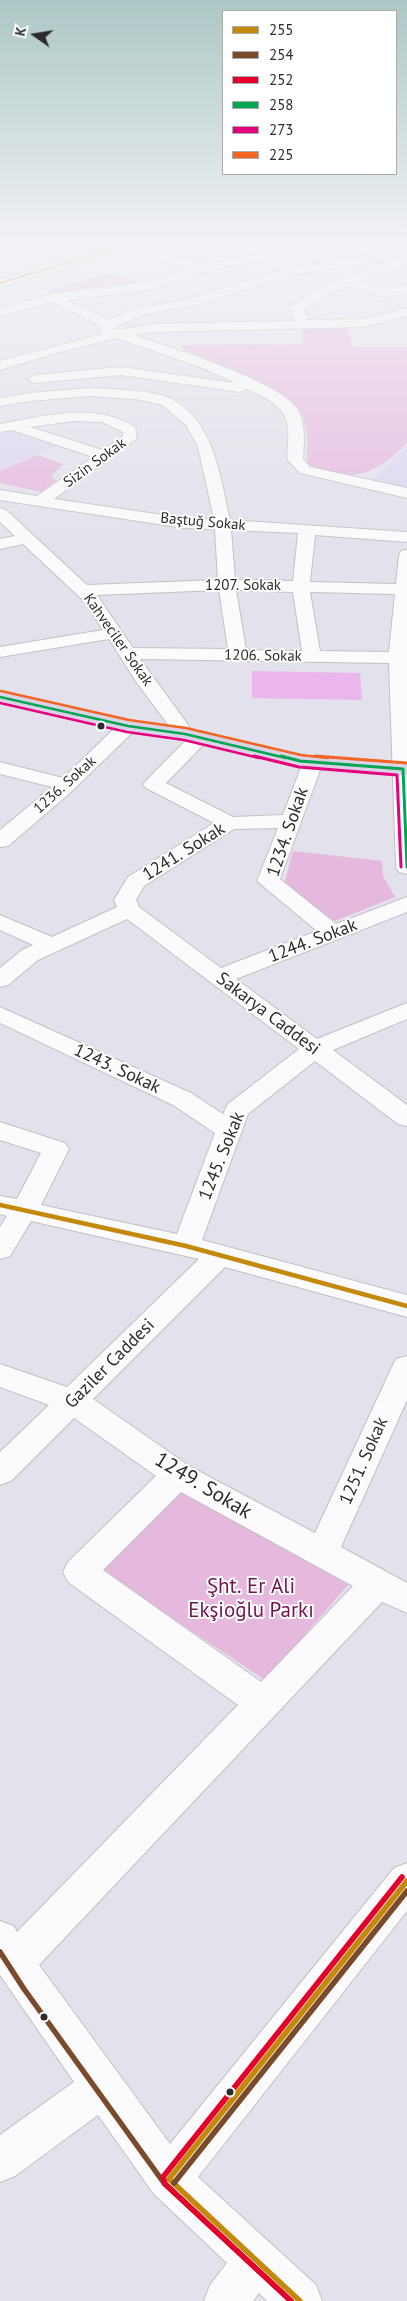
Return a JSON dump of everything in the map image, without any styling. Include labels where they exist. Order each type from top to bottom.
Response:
[{"type":"main road","points":[[0,697],[128,726],[193,735],[313,762],[371,768],[405,769]]},
{"type":"street","points":[[0,366],[60,346]]},
{"type":"street","points":[[157,346],[208,365],[278,398],[291,410],[297,436],[295,459],[300,466],[318,474],[407,493]]},
{"type":"street","points":[[35,379],[121,371],[258,390]]},
{"type":"street","points":[[0,402],[30,397],[89,392],[136,395],[167,402],[192,422],[205,447],[223,525],[227,585],[238,655]]},
{"type":"street","name":"Sizin Sokak","points":[[6,427],[91,416],[114,420],[130,430],[130,438],[42,500]]},
{"type":"street","points":[[6,427],[105,456]]},
{"type":"street","name":"Baştuğ Sokak","points":[[0,495],[42,500],[184,524],[307,529],[407,537]]},
{"type":"street","name":"Kahveciler Sokak","points":[[0,513],[92,599],[128,653],[193,735]]},
{"type":"street","points":[[307,529],[301,587],[312,656]]},
{"type":"street","points":[[0,544],[27,538]]},
{"type":"street","points":[[407,555],[404,623],[399,658],[403,680],[407,868]]},
{"type":"street","name":"1207. Sokak","points":[[82,590],[227,585],[404,589]]},
{"type":"street","points":[[0,652],[115,633]]},
{"type":"street","name":"1206. Sokak","points":[[128,653],[399,658]]},
{"type":"street","name":"1236. Sokak","points":[[0,841],[67,785],[128,726]]},
{"type":"street","points":[[193,735],[153,784],[229,823]]},
{"type":"street","name":"1234. Sokak","points":[[313,762],[268,882],[333,933]]},
{"type":"street","points":[[0,768],[67,785]]},
{"type":"street","name":"1241. Sokak","points":[[129,910],[125,900],[136,882],[229,823],[291,821]]},
{"type":"street","name":"1244. Sokak","points":[[219,977],[407,904]]},
{"type":"street","points":[[0,980],[30,955],[129,910]]},
{"type":"street","name":"Sakarya Caddesi","points":[[129,910],[407,1118]]},
{"type":"street","points":[[0,922],[52,945]]},
{"type":"street","name":"1245. Sokak","points":[[186,1246],[237,1110],[315,1049],[407,1010]]},
{"type":"street","name":"1243. Sokak","points":[[0,1014],[182,1099],[229,1130]]},
{"type":"street","points":[[0,1131],[56,1149],[12,1208],[0,1249]]},
{"type":"street","points":[[12,1208],[186,1246],[407,1306]]},
{"type":"street","name":"Gaziler Caddesi","points":[[0,1472],[220,1255]]},
{"type":"street","name":"1251. Sokak","points":[[322,1554],[407,1367]]},
{"type":"street","name":"1249. Sokak","points":[[0,1375],[72,1401],[178,1475],[392,1591]]},
{"type":"street","points":[[178,1475],[80,1572],[263,1704]]},
{"type":"street","points":[[300,2301],[170,2179],[29,1986],[7,1951],[263,1704],[392,1591]]},
{"type":"street","points":[[170,2179],[407,1881]]},
{"type":"street","points":[[0,2161],[102,2086]]},
{"type":"street","points":[[226,2301],[256,2261]]},
{"type":"shaded area","points":[[10,428],[60,445],[0,471],[0,431]]},
{"type":"shaded area","points":[[407,446],[407,490],[371,482]]},
{"type":"shaded area","points":[[252,671],[360,673],[362,700],[252,698]]},
{"type":"green space","points":[[182,346],[407,347],[407,442],[392,457],[372,470],[356,475],[321,471],[312,467],[307,462],[305,422],[300,410],[293,403],[281,394],[246,376],[183,350]]},
{"type":"green space","points":[[38,455],[63,464],[51,477],[56,481],[40,492],[0,483],[0,471]]},
{"type":"green space","points":[[293,851],[382,861],[383,876],[395,897],[335,921],[284,885]]},
{"type":"green space","name":"Şht. Er Ali Ekşioğlu Parkı","points":[[182,1490],[348,1585],[265,1680],[100,1570]]},
{"type":"transit line","name":"225","points":[[1,691],[129,720],[186,728],[301,755],[371,762],[407,763]]},
{"type":"transit line","name":"258","points":[[0,697],[128,726],[185,734],[300,761],[403,769],[407,867]]},
{"type":"transit line","name":"273","points":[[0,703],[127,732],[184,740],[299,767],[397,775],[401,867]]},
{"type":"transit line","name":"255","points":[[0,1205],[186,1246],[407,1306]]},
{"type":"transit line","name":"252","points":[[291,2301],[165,2184],[163,2177],[402,1877]]},
{"type":"transit line","name":"255","points":[[300,2301],[169,2179],[407,1881]]},
{"type":"transit line","name":"254","points":[[174,2183],[407,1891]]},
{"type":"transit line","name":"254","points":[[0,1952],[24,1989],[164,2183],[291,2301]]}]
